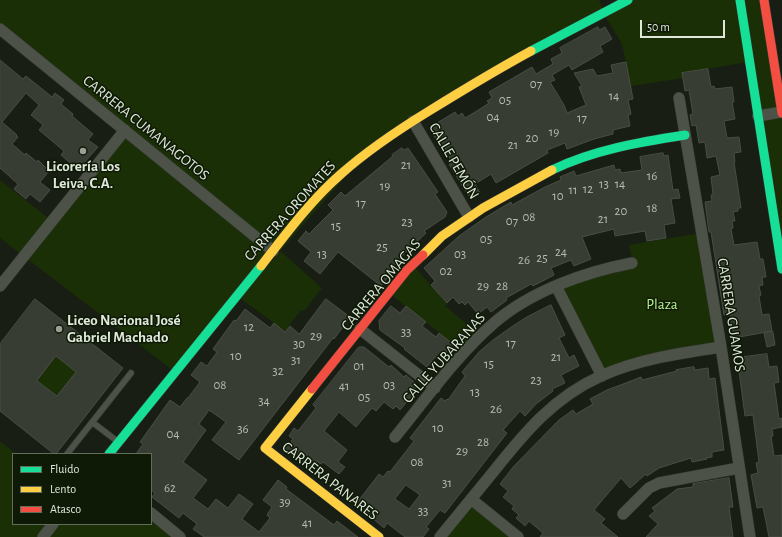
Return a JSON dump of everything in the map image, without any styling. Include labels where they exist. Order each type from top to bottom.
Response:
[{"type":"street","name":"CARRERA OROMATES","points":[[110,453],[273,251],[316,200],[339,176],[365,154],[458,92],[520,57],[628,0]]},
{"type":"street","points":[[740,0],[782,269]]},
{"type":"street","points":[[758,116],[782,112],[764,0]]},
{"type":"street","name":"CARRERA CUMANAGOTOS","points":[[0,29],[273,251]]},
{"type":"street","name":"CARRERA GUAMOS","points":[[679,98],[721,346],[750,537]]},
{"type":"street","name":"CALLE PEMÓN","points":[[413,121],[469,217]]},
{"type":"street","points":[[0,286],[125,130]]},
{"type":"street","name":"CARRERA OMAGAS","points":[[265,448],[408,270],[442,236],[469,217],[540,176],[572,161],[636,144],[685,135]]},
{"type":"street","name":"CALLE YUBARANAS","points":[[395,437],[472,344],[495,322],[525,302],[556,286],[596,271],[632,263]]},
{"type":"street","points":[[556,286],[602,376]]},
{"type":"street","points":[[360,329],[435,388]]},
{"type":"street","points":[[440,537],[520,438],[549,409],[576,390],[618,369],[653,359],[721,346]]},
{"type":"street","name":"CARRERA PANARES","points":[[265,448],[379,537]]},
{"type":"street","points":[[623,514],[649,488],[659,483],[739,468]]},
{"type":"street","points":[[471,500],[518,537]]},
{"type":"street","points":[[152,514],[180,537]]},
{"type":"street","points":[[43,537],[52,525]]},
{"type":"lane","points":[[68,453],[131,373]]},
{"type":"lane","points":[[92,422],[118,442]]},
{"type":"green space","points":[[0,0],[599,0],[604,12],[365,154],[175,372],[0,238],[0,180],[52,221],[125,130],[0,29]]},
{"type":"green space","points":[[630,0],[739,0],[748,62],[683,73],[683,78],[631,86],[622,44],[604,14]]},
{"type":"green space","points":[[740,0],[764,0],[782,113],[782,269]]},
{"type":"green space","name":"Plaza","points":[[701,233],[720,345],[603,374],[558,287],[633,263],[629,245]]},
{"type":"green space","points":[[277,248],[322,288],[304,311],[301,310],[285,331],[237,296]]},
{"type":"green space","points":[[413,265],[447,304],[445,306],[480,335],[464,352],[389,293]]},
{"type":"green space","points":[[56,356],[76,372],[57,396],[37,381]]},
{"type":"green space","points":[[0,441],[15,453],[12,453],[12,525],[152,525],[152,514],[180,537],[0,537]]},
{"type":"green space","points":[[471,499],[518,537],[440,537]]},
{"type":"building","points":[[598,27],[599,30],[605,27],[612,39],[600,46],[603,52],[572,70],[569,65],[552,75],[555,80],[550,82],[564,105],[567,113],[586,105],[579,87],[582,86],[574,73],[593,69],[597,76],[613,73],[611,65],[626,62],[633,99],[628,100],[631,114],[628,115],[630,126],[613,130],[613,134],[567,149],[565,143],[547,150],[548,153],[496,183],[491,174],[475,184],[480,193],[473,197],[468,195],[449,164],[452,162],[440,140],[438,142],[429,128],[455,112],[458,116],[462,113],[465,118],[489,103],[487,101],[492,98],[489,92],[532,67],[536,74],[553,64],[551,59],[562,53],[560,48]]},
{"type":"building","points":[[0,60],[23,79],[26,76],[52,97],[55,93],[64,100],[61,104],[73,114],[72,116],[93,134],[88,140],[98,147],[83,164],[80,161],[75,167],[61,155],[64,151],[39,130],[43,125],[31,115],[39,105],[26,93],[2,122],[18,137],[12,144],[25,155],[26,153],[37,162],[38,160],[49,171],[40,182],[50,190],[40,202],[30,194],[26,199],[14,189],[18,184],[0,168]]},
{"type":"building","points":[[708,69],[711,87],[714,86],[715,89],[732,87],[734,102],[732,102],[735,119],[724,121],[727,138],[739,137],[741,152],[734,153],[734,162],[741,208],[738,208],[738,211],[733,212],[735,221],[732,221],[733,228],[731,229],[734,245],[757,242],[760,259],[763,259],[766,277],[762,277],[763,285],[759,286],[762,315],[769,314],[772,331],[734,338],[730,314],[724,315],[705,202],[712,201],[711,195],[713,194],[711,177],[720,175],[716,156],[707,158],[705,142],[699,143],[696,125],[692,126],[690,115],[693,114],[689,90],[685,91],[682,73]]},
{"type":"building","points":[[402,148],[404,150],[408,148],[438,192],[435,194],[447,212],[445,217],[424,231],[426,233],[404,254],[393,267],[395,268],[381,286],[338,252],[320,274],[304,261],[311,252],[298,241],[306,231],[309,234],[333,210],[328,205],[341,192],[345,196]]},
{"type":"building","points":[[663,153],[664,156],[668,155],[673,190],[678,189],[680,198],[671,199],[675,223],[664,225],[666,238],[647,241],[645,231],[615,236],[614,229],[582,237],[591,259],[574,266],[571,260],[551,268],[554,275],[533,286],[531,284],[506,298],[507,300],[491,312],[487,307],[478,314],[468,302],[465,305],[462,302],[459,304],[453,297],[447,303],[431,285],[435,281],[424,268],[459,236],[511,202],[512,205],[561,180],[560,177],[574,171],[576,176],[614,165],[615,170],[620,169],[621,173],[642,170],[640,157]]},
{"type":"building","points":[[35,299],[123,368],[57,453],[53,453],[0,411],[0,344]],"holes":[[[56,356],[76,372],[57,396],[37,381]]]},
{"type":"building","points":[[326,299],[350,317],[239,460],[212,440],[226,422],[209,410],[199,424],[206,430],[183,462],[207,480],[193,498],[208,509],[216,499],[228,508],[239,494],[253,504],[242,519],[259,532],[270,518],[267,515],[272,507],[263,500],[278,480],[287,487],[286,489],[334,525],[337,521],[358,537],[204,537],[193,529],[197,524],[183,513],[179,518],[152,497],[155,493],[152,491],[152,453],[137,453],[143,444],[140,442],[170,400],[180,407],[188,398],[200,382],[191,375],[201,362],[207,366],[217,352],[213,349],[234,320],[236,321],[245,309],[270,328],[274,323],[285,332],[290,326],[299,334]]},
{"type":"building","points":[[551,305],[565,335],[559,338],[569,358],[574,355],[579,366],[561,375],[565,383],[552,389],[553,391],[536,404],[525,416],[520,411],[503,430],[507,433],[445,513],[440,510],[426,527],[429,529],[423,537],[405,537],[387,523],[384,528],[356,504],[379,474],[383,477],[388,471],[390,472],[414,441],[410,438],[441,398],[445,401],[447,399],[448,400],[465,376],[462,372],[479,352],[493,340],[525,318]],"holes":[[[406,485],[420,495],[409,509],[395,499]]]},
{"type":"building","points":[[391,306],[400,313],[406,306],[426,322],[422,326],[436,337],[439,333],[453,344],[440,361],[435,357],[427,367],[404,349],[405,348],[380,330],[379,321]]},
{"type":"building","points":[[773,332],[775,345],[767,347],[764,333]]},
{"type":"building","points":[[359,347],[364,347],[389,367],[391,365],[404,377],[406,375],[414,382],[416,391],[400,410],[396,406],[393,409],[384,402],[376,411],[372,408],[356,427],[339,412],[324,431],[347,450],[338,462],[345,467],[339,474],[323,462],[321,464],[316,461],[312,467],[285,449],[293,439],[289,436],[294,428],[298,431],[316,408],[313,405]]},
{"type":"building","points":[[767,354],[769,367],[777,366],[779,382],[774,383],[779,419],[782,418],[782,427],[772,429],[773,436],[771,436],[774,456],[782,455],[782,537],[769,537],[763,507],[757,508],[751,475],[758,473],[756,463],[759,462],[753,415],[745,416],[739,371],[745,370],[744,357]]},
{"type":"building","points":[[694,367],[695,370],[708,368],[709,379],[715,378],[724,450],[712,452],[712,457],[706,458],[707,459],[692,462],[691,458],[659,468],[647,476],[646,474],[630,488],[621,478],[594,510],[605,519],[601,523],[618,537],[540,537],[543,533],[529,521],[525,526],[516,518],[519,515],[512,509],[514,506],[503,497],[508,491],[500,484],[514,466],[559,420],[573,410],[576,414],[593,404],[590,399],[607,390],[641,377],[642,380],[677,371],[676,370]]},
{"type":"building","points":[[729,478],[733,507],[729,507],[733,537],[646,537],[658,524],[649,516],[655,511],[652,508],[677,489],[693,487],[693,484]]},
{"type":"traffic: fast","points":[[531,51],[628,0]]},
{"type":"traffic: fast","points":[[740,0],[782,269]]},
{"type":"traffic: fast","points":[[552,170],[600,152],[685,135]]},
{"type":"traffic: fast","points":[[110,453],[261,266]]},
{"type":"traffic: slow","points":[[261,266],[319,195],[362,157],[417,118],[531,51]]},
{"type":"traffic: slow","points":[[423,255],[442,236],[483,208],[552,170]]},
{"type":"traffic: slow","points":[[312,389],[265,448],[379,537]]},
{"type":"traffic: jam","points":[[764,0],[782,113]]},
{"type":"traffic: jam","points":[[312,389],[407,270],[423,255]]},
{"type":"place","name":"Licorería Los Leiva, C.A.","points":[[83,151]]},
{"type":"place","name":"Liceo Nacional José Gabriel Machado","points":[[59,329]]}]
